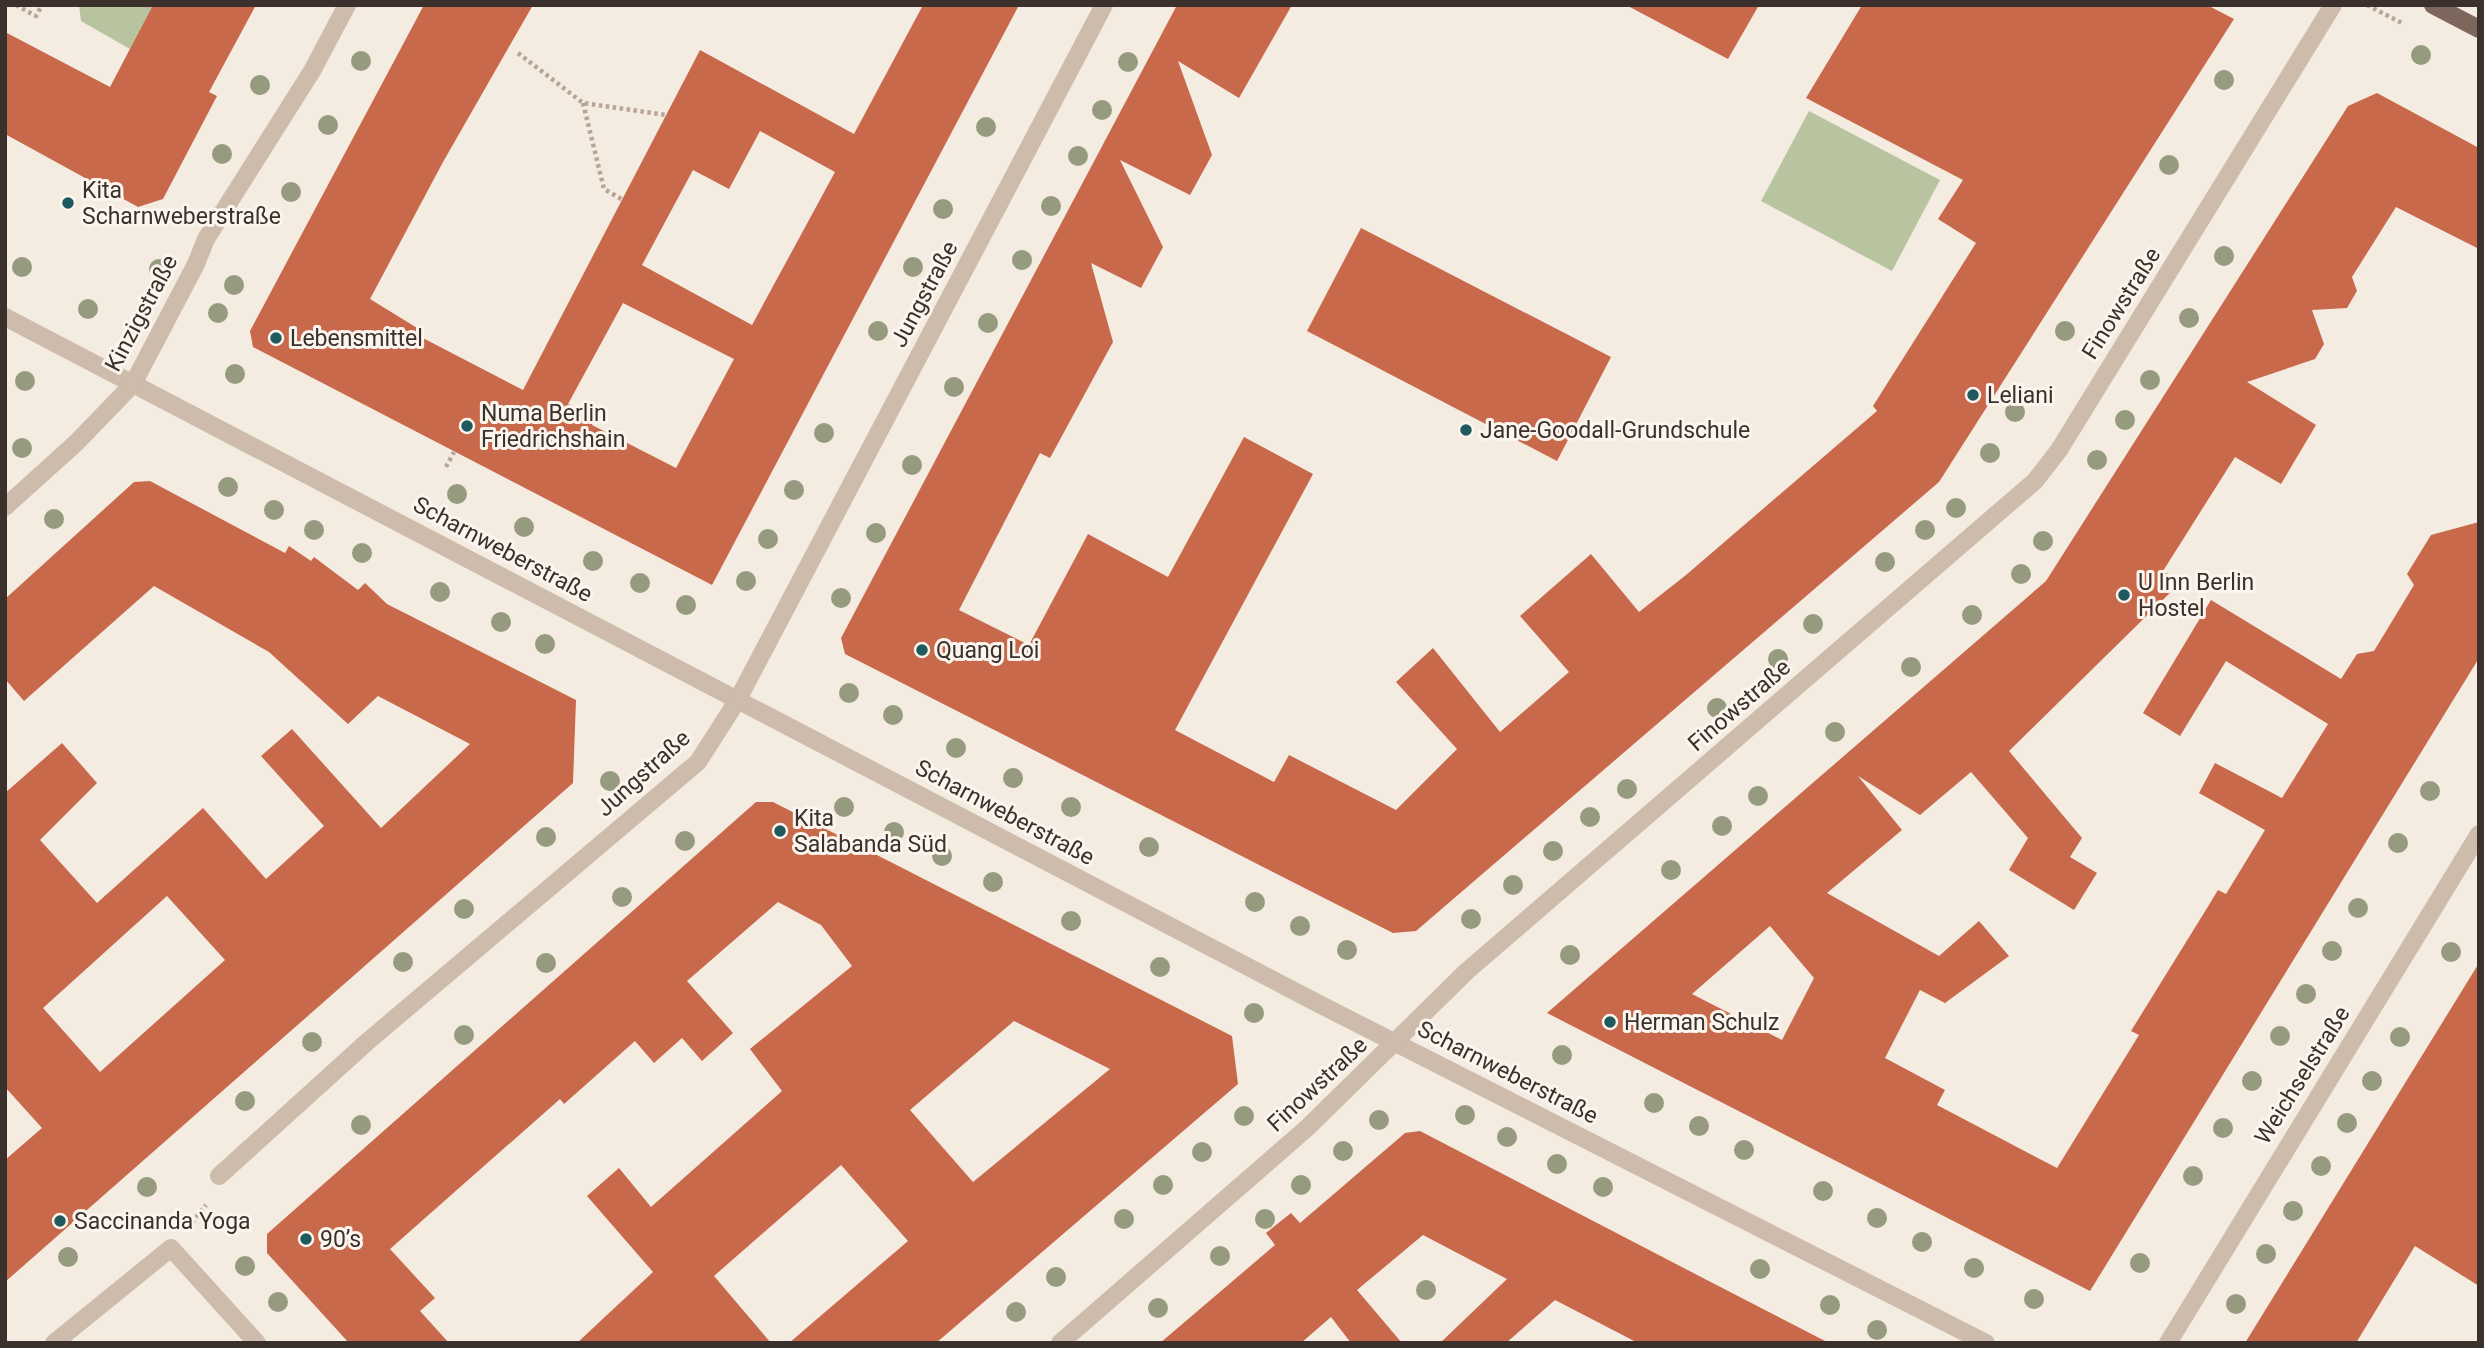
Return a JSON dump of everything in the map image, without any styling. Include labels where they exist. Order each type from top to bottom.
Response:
[{"type":"main road","points":[[2432,5],[2479,29]]},
{"type":"street","name":"Kinzigstraße","points":[[5,508],[76,443],[133,384],[196,264],[206,239],[312,71],[348,5]]},
{"type":"street","name":"Jungstraße","points":[[219,1176],[367,1042],[698,762],[737,701],[1104,5]]},
{"type":"street","name":"Finowstraße","points":[[1060,1343],[1307,1128],[1467,971],[2035,481],[2059,450],[2333,5]]},
{"type":"street","name":"Scharnweberstraße","points":[[5,317],[1396,1043],[1986,1343]]},
{"type":"street","name":"Weichselstraße","points":[[2168,1343],[2479,834]]},
{"type":"street","points":[[54,1343],[171,1248],[257,1343]]},
{"type":"path","points":[[16,5],[36,16],[42,5]]},
{"type":"path","points":[[146,5],[151,9]]},
{"type":"path","points":[[518,52],[583,103],[666,115]]},
{"type":"path","points":[[583,103],[604,189],[623,200]]},
{"type":"path","points":[[446,467],[454,452]]},
{"type":"path","points":[[171,1248],[205,1205],[219,1176]]},
{"type":"green space","points":[[79,5],[153,5],[130,49],[81,21]]},
{"type":"green space","points":[[1809,111],[1940,180],[1892,271],[1761,201]]},
{"type":"building","points":[[153,5],[256,5],[209,92],[217,96],[163,199],[138,207],[5,134],[5,32],[110,87]]},
{"type":"building","points":[[424,5],[533,5],[443,162],[370,299],[422,331],[419,336],[523,390],[700,50],[854,134],[923,5],[1019,5],[712,585],[253,347],[250,331]],"holes":[[[760,131],[835,172],[752,325],[642,265],[693,170],[729,189]],[[623,303],[734,359],[676,468],[592,425],[595,419],[568,404]]]},
{"type":"building","points":[[1177,5],[1292,5],[1239,98],[1178,61],[1212,155],[1190,195],[1120,160],[1163,247],[1141,288],[1091,263],[1113,342],[1050,458],[1040,453],[959,610],[1029,645],[1088,534],[1168,577],[1244,437],[1313,474],[1175,730],[1274,782],[1289,755],[1396,810],[1457,749],[1396,682],[1433,648],[1500,732],[1569,672],[1520,616],[1591,554],[1639,612],[1686,575],[1877,411],[1873,406],[1976,243],[1938,219],[1963,180],[1806,98],[1862,5],[2207,5],[2234,19],[1939,482],[1416,931],[1393,933],[845,654],[841,638]]},
{"type":"building","points":[[1626,5],[1759,5],[1728,59]]},
{"type":"building","points":[[2377,93],[2479,148],[2479,249],[2396,207],[2352,277],[2357,291],[2347,308],[2312,310],[2324,344],[2315,359],[2247,382],[2316,425],[2281,484],[2235,457],[2163,571],[2181,582],[2009,751],[2082,838],[2070,857],[2097,873],[2074,910],[2009,870],[2028,838],[1971,772],[1920,815],[1858,776],[1902,830],[1827,893],[1939,956],[1979,921],[2009,956],[1945,1003],[1920,990],[1885,1058],[1945,1090],[1937,1105],[2057,1168],[2139,1035],[2131,1031],[2218,890],[2226,894],[2265,830],[2199,793],[2215,763],[2282,798],[2328,724],[2226,661],[2180,736],[2143,713],[2211,600],[2341,679],[2357,654],[2374,651],[2414,585],[2407,574],[2431,535],[2479,522],[2479,658],[2090,1291],[1547,1013],[2046,581],[2348,106]],"holes":[[[1770,926],[1814,978],[1782,1040],[1692,994]]]},
{"type":"building","points":[[1361,228],[1611,357],[1557,461],[1307,331]]},
{"type":"building","points":[[150,481],[285,553],[289,546],[311,561],[314,557],[358,590],[365,583],[387,604],[576,700],[573,783],[5,1282],[5,1160],[42,1128],[5,1087],[5,793],[62,743],[97,783],[40,840],[97,903],[203,808],[266,879],[324,826],[261,756],[292,729],[381,828],[470,744],[378,696],[348,724],[269,652],[154,586],[24,701],[5,679],[5,599],[134,482]],"holes":[[[167,896],[225,960],[100,1072],[43,1008]]]},
{"type":"building","points":[[756,802],[773,802],[1232,1036],[1238,1084],[936,1343],[789,1343],[908,1241],[841,1165],[714,1276],[771,1343],[577,1343],[653,1272],[587,1196],[619,1168],[651,1207],[782,1091],[750,1049],[852,966],[821,925],[778,902],[687,981],[733,1033],[702,1061],[682,1038],[654,1063],[635,1041],[564,1104],[560,1099],[390,1249],[435,1298],[420,1311],[449,1343],[349,1343],[267,1253],[267,1234]],"holes":[[[1014,1021],[1110,1069],[973,1182],[910,1110]]]},
{"type":"building","points":[[2479,963],[2479,1286],[2415,1246],[2356,1343],[2245,1343]]},
{"type":"building","points":[[1420,1131],[1829,1343],[1638,1343],[1555,1300],[1506,1343],[1440,1343],[1507,1279],[1423,1235],[1357,1290],[1402,1343],[1351,1343],[1331,1317],[1301,1343],[1160,1343],[1275,1245],[1266,1233],[1291,1213],[1300,1223],[1405,1133]]},
{"type":"place","name":"Kita Scharnweberstraße","points":[[68,203]]},
{"type":"place","name":"Lebensmittel","points":[[276,338]]},
{"type":"place","name":"Leliani","points":[[1973,395]]},
{"type":"place","name":"Numa Berlin Friedrichshain","points":[[467,426]]},
{"type":"place","name":"Jane-Goodall-Grundschule","points":[[1466,430]]},
{"type":"place","name":"U Inn Berlin Hostel","points":[[2124,595]]},
{"type":"place","name":"Quang Loi","points":[[922,650]]},
{"type":"place","name":"Kita Salabanda Süd","points":[[780,831]]},
{"type":"place","name":"Herman Schulz","points":[[1610,1022]]},
{"type":"place","name":"Saccinanda Yoga","points":[[60,1221]]},
{"type":"place","name":"90’s","points":[[306,1239]]}]
